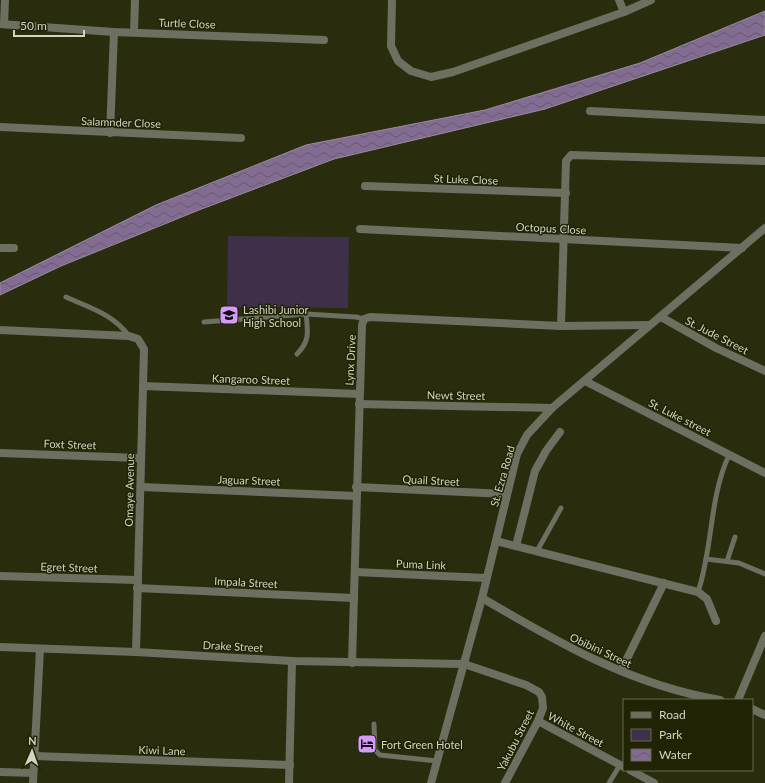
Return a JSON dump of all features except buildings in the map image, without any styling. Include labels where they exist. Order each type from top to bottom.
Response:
[{"type":"street","points":[[2,24],[5,0]]},
{"type":"street","points":[[134,32],[135,0]]},
{"type":"street","points":[[392,0],[391,46],[398,61],[411,71],[431,77],[453,72],[624,12],[652,0]]},
{"type":"street","points":[[619,0],[624,12]]},
{"type":"street","name":"Turtle Close","points":[[2,24],[114,32],[324,40]]},
{"type":"street","points":[[110,133],[114,32]]},
{"type":"street","points":[[590,111],[765,120]]},
{"type":"street","name":"Salamnder Close","points":[[0,127],[241,138]]},
{"type":"street","points":[[560,326],[566,161],[571,155],[765,161]]},
{"type":"street","name":"St Luke Close","points":[[365,186],[566,193]]},
{"type":"street","name":"St. Ezra Road","points":[[431,783],[482,598],[506,494],[520,448],[527,436],[552,408],[765,228]]},
{"type":"street","name":"Octopus Close","points":[[360,229],[742,248]]},
{"type":"street","points":[[0,248],[14,248]]},
{"type":"street","points":[[364,319],[370,317],[560,326],[649,325]]},
{"type":"street","name":"St. Jude Street","points":[[660,317],[716,348],[765,370]]},
{"type":"street","name":"Lynx Drive","points":[[352,663],[359,394],[362,325],[364,319]]},
{"type":"street","points":[[0,330],[129,336]]},
{"type":"street","name":"Omaye Avenue","points":[[129,336],[138,339],[144,349],[136,652]]},
{"type":"street","name":"St. Luke street","points":[[585,381],[765,474]]},
{"type":"street","name":"Kangaroo Street","points":[[143,386],[359,394]]},
{"type":"street","name":"Newt Street","points":[[359,404],[552,408]]},
{"type":"street","points":[[516,546],[536,471],[546,450],[560,432]]},
{"type":"street","name":"Foxt Street","points":[[0,452],[140,458]]},
{"type":"street","name":"Jaguar Street","points":[[141,487],[356,496]]},
{"type":"street","name":"Quail Street","points":[[356,487],[506,494]]},
{"type":"street","points":[[496,541],[664,582],[698,592],[707,599],[716,621]]},
{"type":"street","name":"Puma Link","points":[[355,572],[486,578]]},
{"type":"street","name":"Egret Street","points":[[0,576],[137,584]]},
{"type":"street","points":[[621,671],[664,582]]},
{"type":"street","name":"Impala Street","points":[[137,584],[354,598]]},
{"type":"street","name":"Obibini Street","points":[[482,598],[557,642],[637,679],[689,695],[714,699]]},
{"type":"street","points":[[738,699],[765,636]]},
{"type":"street","name":"Drake Street","points":[[0,647],[136,652],[292,661],[464,664]]},
{"type":"street","points":[[33,783],[40,649]]},
{"type":"street","points":[[289,783],[292,661]]},
{"type":"street","name":"Yakubu Street","points":[[464,664],[526,685],[539,692],[542,697],[543,708],[538,721],[505,783]]},
{"type":"street","points":[[753,709],[765,715]]},
{"type":"street","name":"White Street","points":[[538,721],[622,766]]},
{"type":"street","name":"Kiwi Lane","points":[[34,756],[290,765]]},
{"type":"street","points":[[632,771],[654,783]]},
{"type":"street","points":[[0,772],[33,773]]},
{"type":"lane","points":[[66,297],[112,318],[120,324],[129,336]]},
{"type":"lane","points":[[204,322],[306,314],[356,317],[364,319]]},
{"type":"lane","points":[[297,354],[306,342],[308,333],[306,314]]},
{"type":"lane","points":[[698,592],[705,572],[717,496],[724,466],[729,455]]},
{"type":"lane","points":[[537,551],[561,508]]},
{"type":"lane","points":[[727,561],[735,537]]},
{"type":"lane","points":[[706,559],[727,561],[750,566],[765,574]]},
{"type":"lane","points":[[374,724],[376,753],[380,755],[437,761]]},
{"type":"lane","points":[[609,783],[622,766]]},
{"type":"green space","points":[[228,236],[349,237],[348,308],[227,307]]},
{"type":"water","points":[[765,11],[765,35],[545,109],[334,159],[199,210],[61,266],[0,295],[0,283],[156,205],[306,145],[485,110],[640,63]]},
{"type":"place","name":"Lashibi Junior High School","points":[[229,315]]},
{"type":"place","name":"Fort Green Hotel","points":[[367,744]]}]
